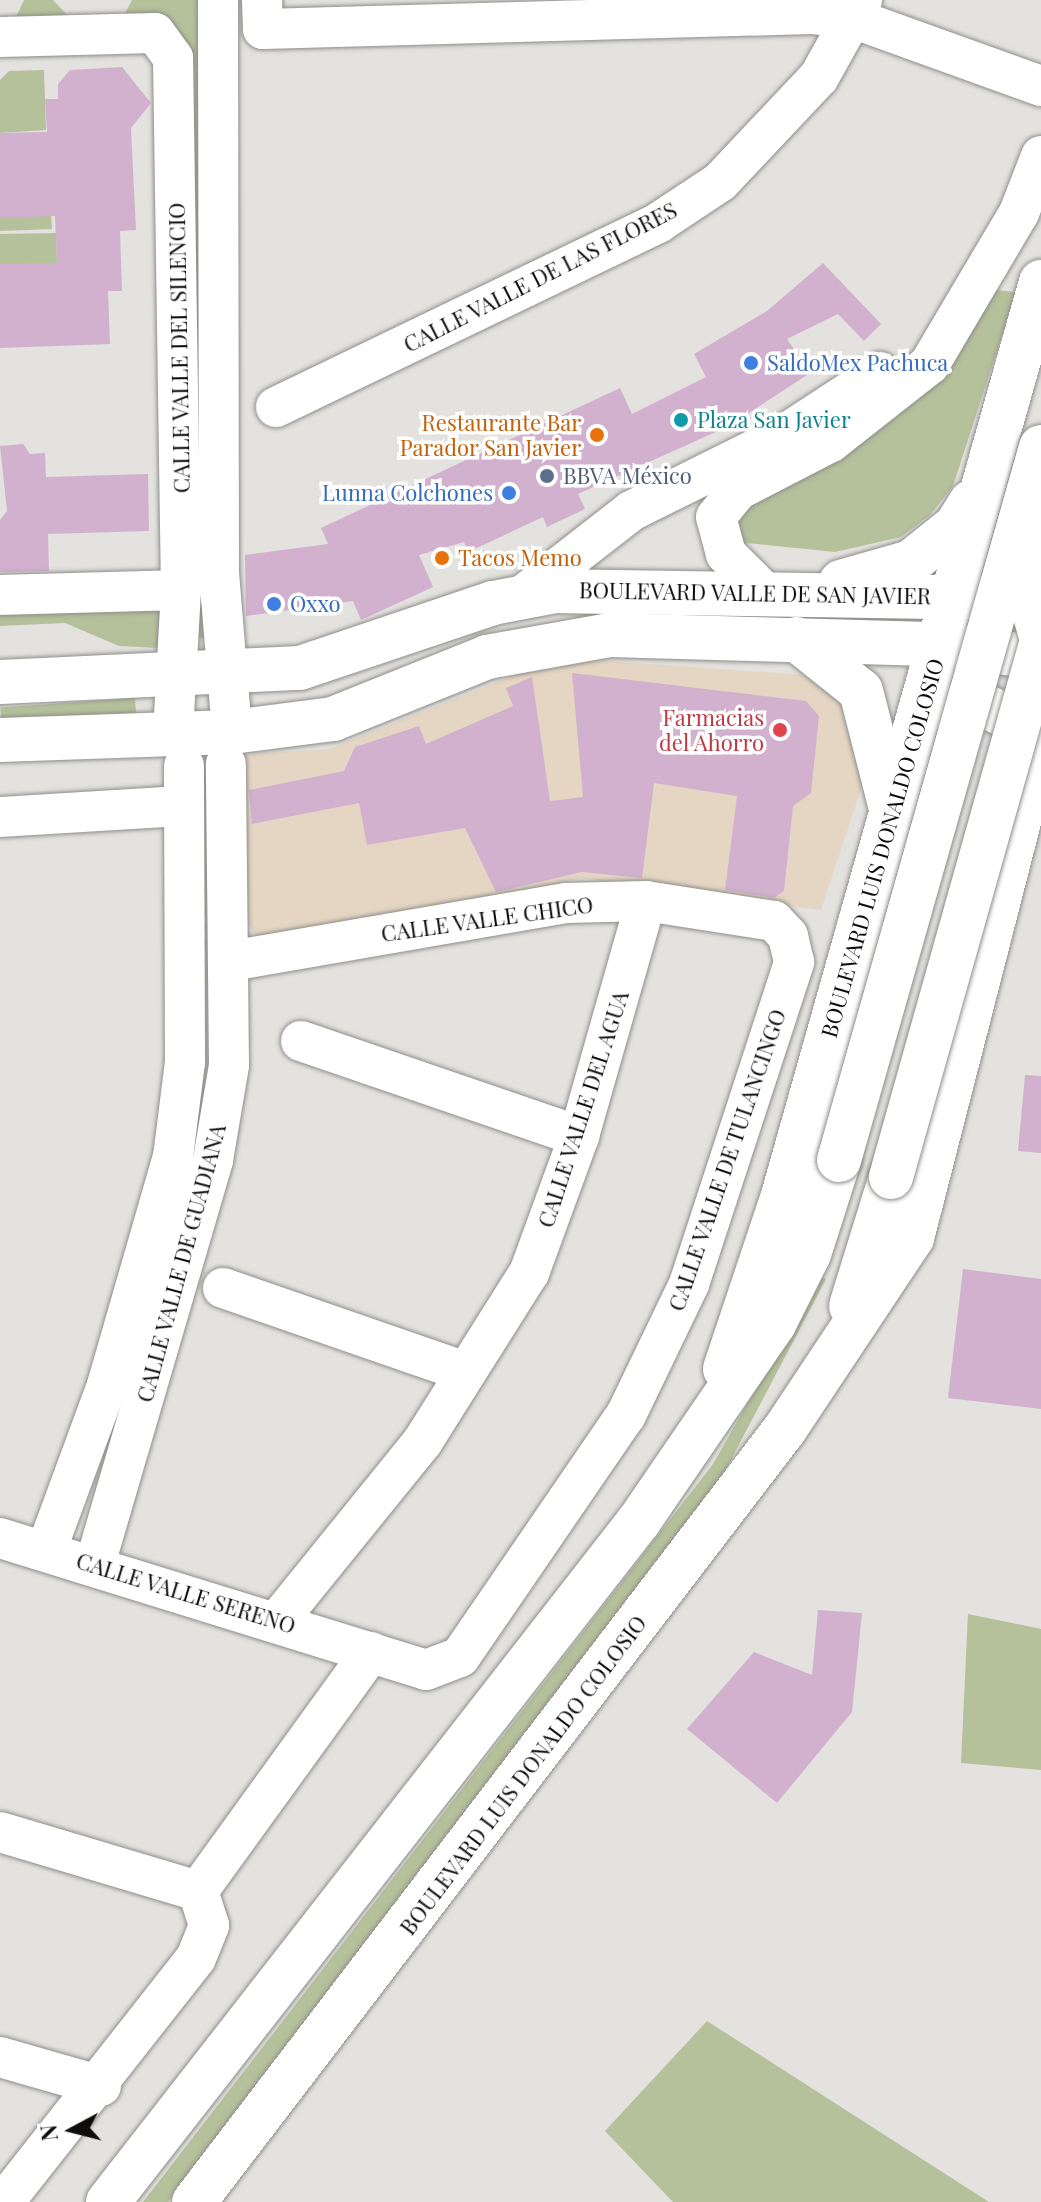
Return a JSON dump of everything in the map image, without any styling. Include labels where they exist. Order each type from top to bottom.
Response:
[{"type":"main road","name":"BOULEVARD LUIS DONALDO COLOSIO","points":[[711,1409],[782,1199],[892,820],[952,593],[1041,282]]},
{"type":"main road","name":"BOULEVARD LUIS DONALDO COLOSIO","points":[[108,2202],[639,1521],[711,1409],[774,1324],[809,1254],[839,1160],[1041,447]]},
{"type":"main road","points":[[782,593],[911,562],[956,526],[977,504],[996,539],[1041,553]]},
{"type":"main road","points":[[1041,530],[1027,588],[1041,636]]},
{"type":"main road","name":"BOULEVARD VALLE DE SAN JAVIER","points":[[0,682],[231,676],[344,659],[522,596],[952,593],[1041,609]]},
{"type":"main road","name":"BOULEVARD VALLE DE SAN JAVIER","points":[[0,740],[178,750],[229,748],[333,719],[528,646],[609,635],[939,644],[1041,658]]},
{"type":"main road","points":[[796,639],[861,691],[892,820]]},
{"type":"main road","name":"BOULEVARD LUIS DONALDO COLOSIO","points":[[841,1339],[891,1177],[1041,644]]},
{"type":"main road","points":[[922,707],[985,706],[1041,734]]},
{"type":"main road","name":"BOULEVARD LUIS DONALDO COLOSIO","points":[[194,2202],[785,1429],[841,1339],[912,1238],[1041,734]]},
{"type":"street","points":[[0,37],[92,34],[112,0]]},
{"type":"street","name":"CALLE VALLE DEL SILENCIO","points":[[218,0],[219,573],[231,676],[229,748]]},
{"type":"street","points":[[262,14],[814,7],[859,10],[1041,86]]},
{"type":"street","name":"CALLE VALLE DE LAS FLORES","points":[[276,407],[658,223],[720,182],[768,139],[859,10]]},
{"type":"street","name":"CALLE VALLE DEL SILENCIO","points":[[92,34],[155,33],[173,58],[181,590],[175,677],[178,750]]},
{"type":"street","points":[[716,517],[738,490],[896,377],[955,312],[1019,213],[1041,156]]},
{"type":"street","points":[[522,596],[631,511],[833,424]]},
{"type":"street","points":[[658,500],[692,501],[716,517],[726,554],[782,593]]},
{"type":"street","points":[[0,595],[181,590]]},
{"type":"street","name":"CALLE VALLE DE GUADIANA","points":[[95,1564],[213,1160],[229,1065],[229,748]]},
{"type":"street","name":"CALLE VALLE DE GUADIANA","points":[[46,1551],[107,1385],[173,1157],[185,1062],[182,806],[178,750]]},
{"type":"street","points":[[0,817],[182,806]]},
{"type":"street","name":"CALLE VALLE CHICO","points":[[229,961],[566,903],[646,901],[774,921],[788,936]]},
{"type":"street","name":"CALLE VALLE DEL AGUA","points":[[279,1619],[423,1441],[529,1273],[579,1136],[646,901]]},
{"type":"street","name":"CALLE VALLE DE TULANCINGO","points":[[371,1652],[426,1670],[460,1657],[626,1415],[689,1284],[794,962],[788,936]]},
{"type":"street","points":[[301,1041],[579,1136]]},
{"type":"street","points":[[223,1288],[466,1372]]},
{"type":"street","name":"CALLE VALLE SERENO","points":[[0,1538],[279,1619],[371,1652]]},
{"type":"street","points":[[198,1891],[371,1652]]},
{"type":"street","points":[[0,1832],[198,1891]]},
{"type":"street","points":[[4,2202],[101,2086],[196,1958],[209,1925],[198,1891]]},
{"type":"street","points":[[0,2057],[101,2086]]},
{"type":"shaded area","points":[[578,659],[819,676],[850,698],[865,777],[821,910],[581,878],[281,941],[255,935],[241,912],[241,755],[329,749],[545,663]]},
{"type":"green space","points":[[24,0],[53,0],[68,16],[16,17]]},
{"type":"green space","points":[[132,0],[205,0],[207,638],[196,638],[194,66],[176,29],[122,19]]},
{"type":"green space","points":[[44,70],[46,130],[0,133],[0,80],[9,71]]},
{"type":"green space","points":[[46,135],[52,229],[0,231],[0,218]]},
{"type":"green space","points":[[56,233],[57,263],[0,295],[0,234]]},
{"type":"green space","points":[[996,290],[1016,292],[953,486],[930,515],[901,537],[835,552],[737,542],[734,506]]},
{"type":"green space","points":[[147,602],[165,611],[158,648],[119,646],[65,623],[0,626],[0,607]]},
{"type":"green space","points":[[135,698],[136,714],[1,723],[0,707]]},
{"type":"green space","points":[[820,1276],[826,1279],[724,1473],[617,1622],[168,2202],[143,2202],[713,1464]]},
{"type":"green space","points":[[968,1614],[1041,1629],[1041,1770],[961,1763]]},
{"type":"green space","points":[[707,2021],[989,2202],[673,2202],[605,2131]]},
{"type":"building","points":[[122,67],[151,103],[131,128],[136,230],[120,231],[122,291],[108,291],[110,344],[0,348],[0,264],[57,263],[55,216],[0,218],[0,133],[47,132],[45,99],[58,99],[58,84],[70,70]]},
{"type":"building","points":[[823,263],[881,324],[864,341],[838,314],[787,339],[810,373],[729,426],[578,494],[585,509],[547,527],[543,517],[468,552],[464,542],[419,555],[433,587],[361,620],[353,601],[246,616],[245,555],[328,544],[321,528],[620,388],[632,414],[706,377],[694,354],[767,311]]},
{"type":"building","points":[[23,444],[30,454],[45,453],[46,477],[148,474],[149,531],[48,534],[49,571],[0,572],[0,520],[7,511],[0,446]]},
{"type":"building","points":[[572,673],[806,701],[819,716],[811,793],[793,806],[784,891],[774,898],[725,890],[737,796],[654,783],[642,878],[582,872],[496,892],[465,828],[367,845],[359,803],[252,824],[249,790],[344,771],[355,747],[419,726],[426,744],[513,706],[506,688],[532,677],[550,801],[583,797]]},
{"type":"building","points":[[1025,1075],[1041,1076],[1041,1153],[1018,1151]]},
{"type":"building","points":[[963,1269],[1041,1279],[1041,1409],[948,1398]]},
{"type":"building","points":[[818,1610],[862,1613],[852,1712],[777,1803],[687,1729],[754,1652],[812,1675]]},
{"type":"place","name":"SaldoMex Pachuca","points":[[751,363]]},
{"type":"place","name":"Plaza San Javier","points":[[681,420]]},
{"type":"place","name":"Restaurante Bar Parador San Javier","points":[[597,435]]},
{"type":"place","name":"BBVA México","points":[[547,476]]},
{"type":"place","name":"Lunna Colchones","points":[[509,493]]},
{"type":"place","name":"Tacos Memo","points":[[442,558]]},
{"type":"place","name":"Oxxo","points":[[274,604]]},
{"type":"place","name":"Farmacias del Ahorro","points":[[780,730]]}]
